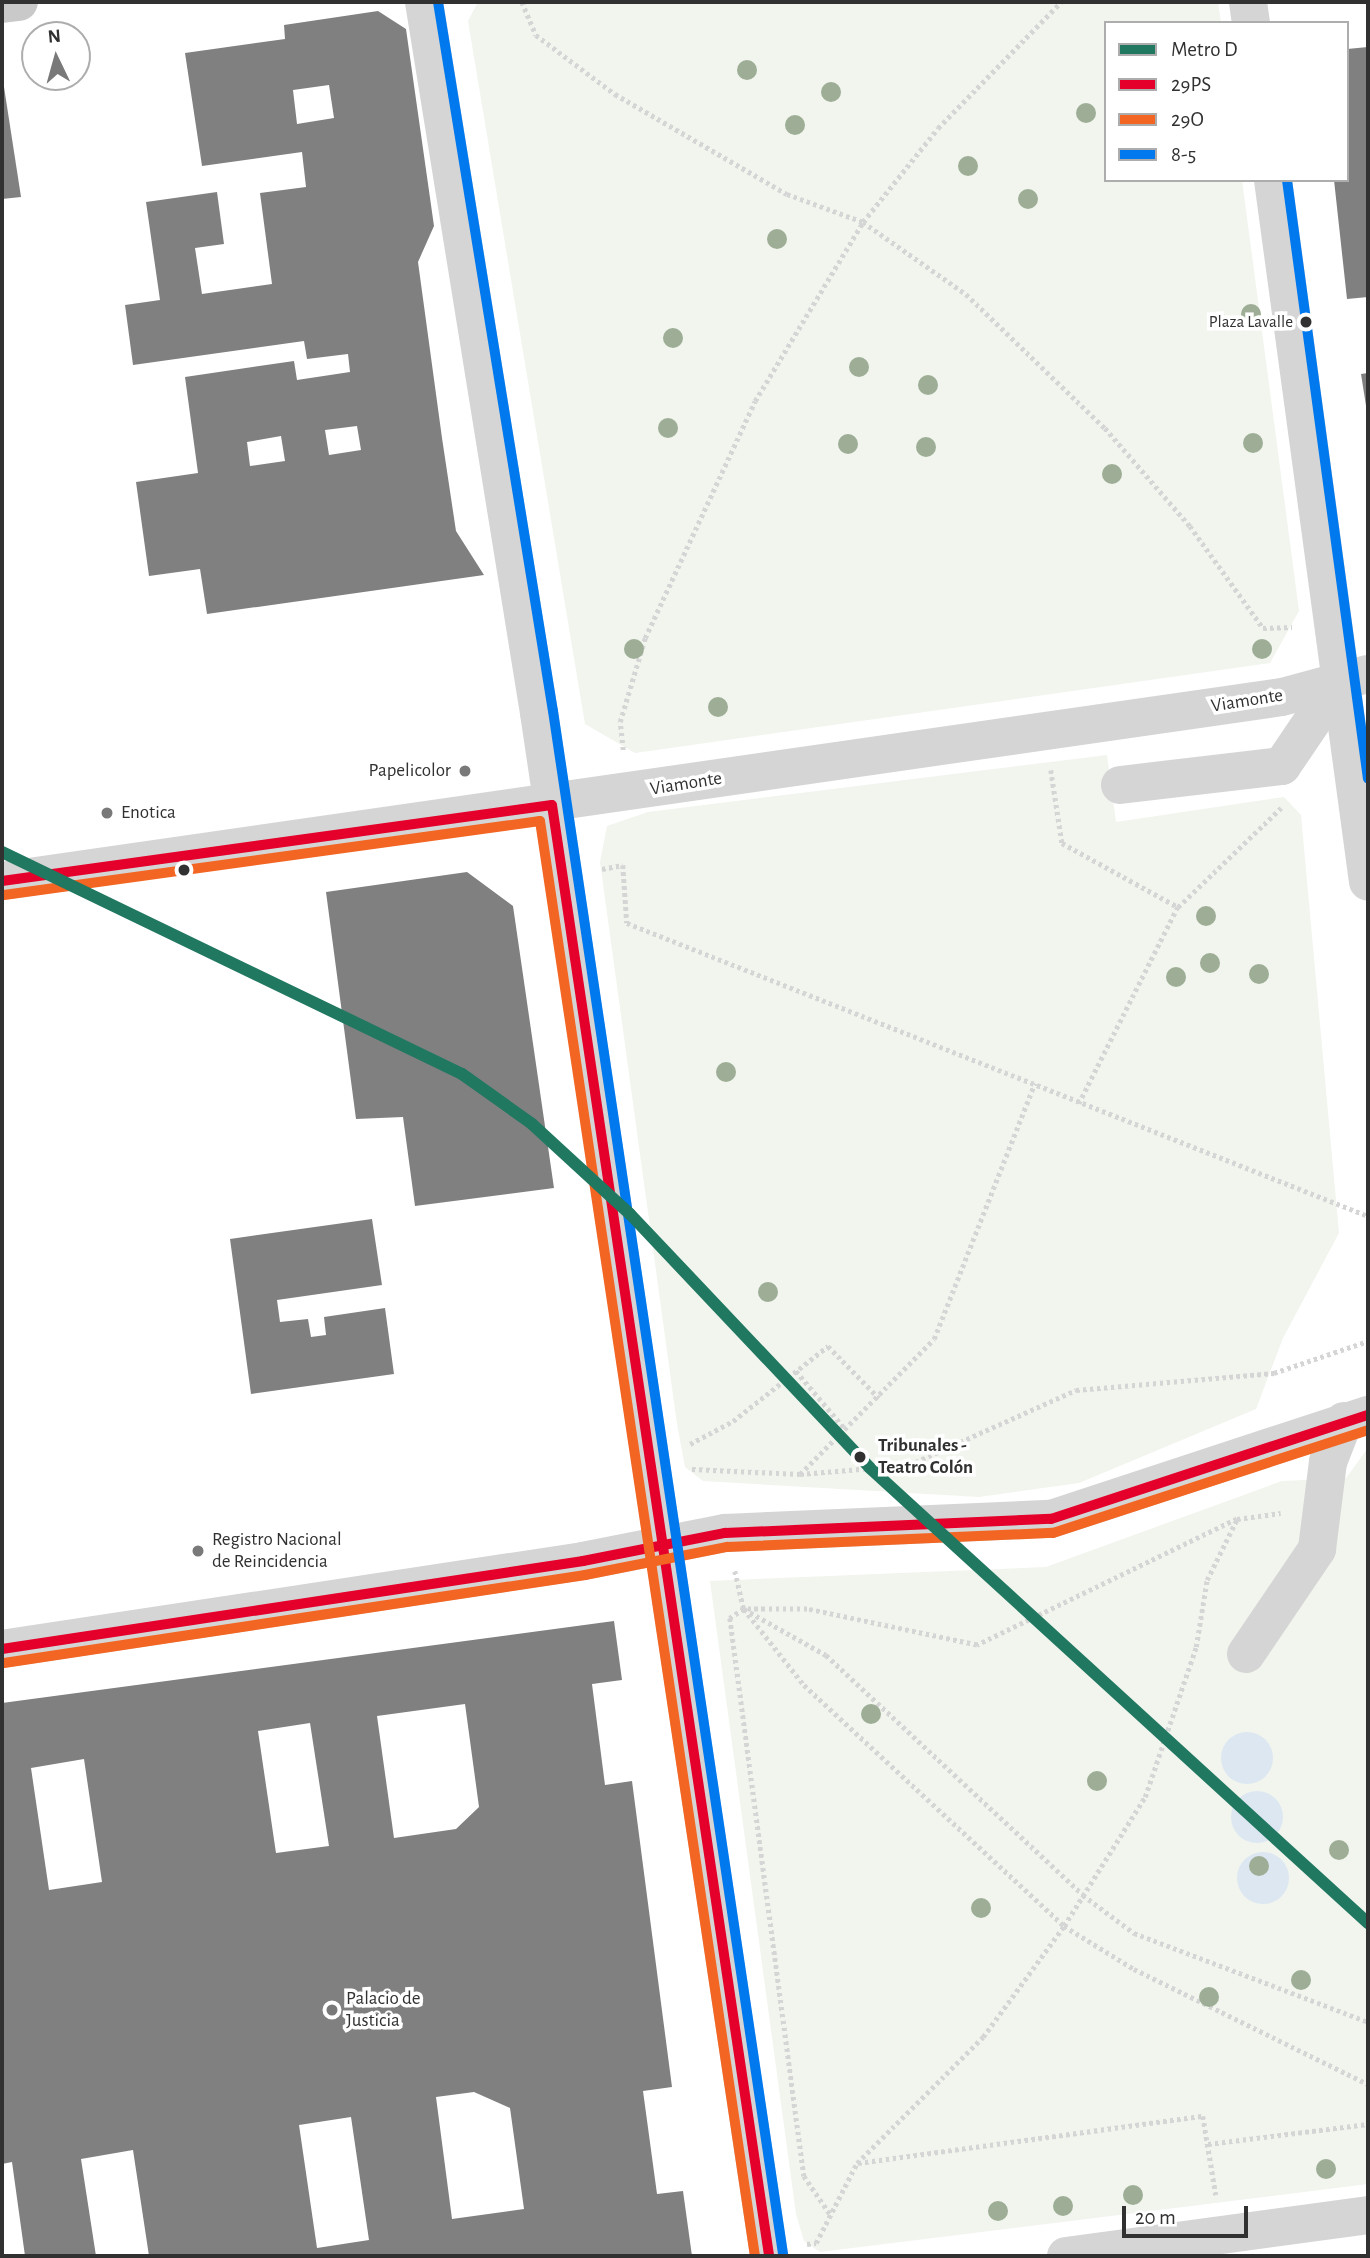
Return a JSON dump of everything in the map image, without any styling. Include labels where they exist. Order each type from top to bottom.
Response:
[{"type":"main road","points":[[2,4],[19,2]]},
{"type":"street","points":[[424,2],[564,877],[649,1466],[769,2254]]},
{"type":"street","points":[[1248,2],[1251,21]]},
{"type":"street","points":[[1273,182],[1333,625],[1354,677],[1368,882]]},
{"type":"street","points":[[1120,785],[1282,766],[1354,677]]},
{"type":"street","name":"Viamonte","points":[[2,881],[552,805],[1044,730],[1282,697],[1354,677]]},
{"type":"street","points":[[1246,1654],[1310,1565],[1325,1507],[1328,1462],[1356,1418]]},
{"type":"street","points":[[2,1650],[724,1533],[1051,1519],[1356,1418]]},
{"type":"street","points":[[1066,2256],[1368,2215]]},
{"type":"path","points":[[523,2],[536,35],[615,94],[787,194],[863,222],[966,294],[1105,428],[1190,526],[1263,628],[1333,625]]},
{"type":"path","points":[[628,792],[620,722],[645,638],[755,401],[863,222],[938,128],[1060,2]]},
{"type":"path","points":[[1044,730],[1062,843],[1178,907]]},
{"type":"path","points":[[1079,1104],[1178,907],[1284,805]]},
{"type":"path","points":[[564,877],[623,865],[627,923],[1035,1083],[1079,1104],[1368,1216]]},
{"type":"path","points":[[800,1474],[879,1398],[934,1339],[1035,1083]]},
{"type":"path","points":[[649,1466],[800,1474],[909,1465],[1076,1390],[1274,1373],[1368,1341]]},
{"type":"path","points":[[649,1466],[733,1421],[828,1346],[879,1398]]},
{"type":"path","points":[[796,1371],[846,1430]]},
{"type":"path","points":[[830,2214],[804,2176],[730,1618],[744,1609],[807,1609],[977,1645],[1237,1519],[1325,1507]]},
{"type":"path","points":[[769,2254],[816,2243],[857,2164],[983,2037],[1064,1926],[1144,1797],[1196,1647],[1207,1580],[1237,1519]]},
{"type":"path","points":[[724,1533],[744,1609],[804,1685],[1064,1926],[1134,1969],[1368,2084]]},
{"type":"path","points":[[744,1609],[826,1655],[1083,1895],[1135,1933],[1368,2022]]},
{"type":"path","points":[[857,2164],[1203,2116],[1222,2233]]},
{"type":"path","points":[[1208,2144],[1368,2124]]},
{"type":"shaded area","name":"Plaza Lavalle","points":[[478,2],[1218,2],[1221,21],[1104,21],[1104,182],[1242,182],[1299,611],[1270,663],[635,753],[585,724],[468,21]]},
{"type":"shaded area","points":[[1107,755],[1116,822],[1284,797],[1301,815],[1339,1233],[1283,1338],[1256,1409],[1079,1483],[979,1497],[703,1481],[685,1467],[677,1424],[600,862],[607,826],[648,812]]},
{"type":"shaded area","points":[[1368,1448],[1368,2184],[820,2252],[804,2241],[796,2214],[710,1581],[1046,1567],[1282,1481],[1346,1478]]},
{"type":"shaded area","points":[[1247,1732],[1266,1739],[1273,1758],[1266,1777],[1247,1784],[1228,1777],[1221,1758],[1228,1739]]},
{"type":"shaded area","points":[[1257,1791],[1276,1798],[1283,1817],[1276,1836],[1257,1843],[1238,1836],[1231,1817],[1238,1798]]},
{"type":"shaded area","points":[[1263,1852],[1273,1854],[1281,1860],[1287,1868],[1287,1888],[1281,1896],[1273,1902],[1263,1904],[1253,1902],[1245,1896],[1239,1888],[1237,1878],[1239,1868],[1245,1860],[1253,1854]]},
{"type":"building","points":[[378,11],[406,29],[434,226],[418,262],[442,438],[456,531],[484,575],[207,614],[200,569],[149,576],[136,482],[198,473],[185,377],[294,361],[297,380],[350,372],[348,354],[307,359],[304,341],[133,365],[125,305],[160,300],[146,202],[217,192],[224,244],[195,248],[202,294],[272,284],[260,193],[306,187],[302,152],[202,166],[185,53],[285,39],[284,25]],"holes":[[[329,85],[334,118],[297,124],[293,90]],[[357,426],[361,450],[329,455],[325,430]],[[281,436],[285,461],[250,466],[247,442]]]},
{"type":"building","points":[[1368,47],[1368,297],[1347,299],[1334,182],[1349,182],[1349,49]]},
{"type":"building","points":[[2,74],[21,197],[2,199]]},
{"type":"building","points":[[1368,373],[1368,412],[1367,412],[1361,374]]},
{"type":"building","points":[[467,872],[513,906],[554,1188],[415,1206],[403,1117],[356,1119],[326,892]]},
{"type":"building","points":[[372,1219],[382,1285],[277,1300],[280,1322],[308,1319],[311,1337],[326,1335],[324,1317],[385,1308],[394,1374],[251,1394],[230,1239]]},
{"type":"building","name":"Palacio de Justicia","points":[[614,1621],[622,1680],[592,1684],[605,1785],[632,1781],[672,2087],[643,2091],[657,2194],[683,2191],[692,2256],[149,2256],[133,2150],[81,2159],[96,2256],[25,2256],[12,2162],[2,2164],[2,1703]],"holes":[[[465,1704],[479,1807],[456,1829],[394,1838],[377,1716]],[[310,1723],[329,1846],[276,1853],[258,1731]],[[84,1759],[102,1882],[49,1890],[31,1768]],[[474,2092],[510,2108],[524,2209],[452,2219],[436,2097]],[[351,2117],[369,2240],[317,2248],[299,2125]]]},
{"type":"metro line","name":"D","points":[[2,852],[462,1074],[532,1124],[630,1214],[870,1468],[1368,1923]]},
{"type":"transit line","name":"8-5","points":[[438,2],[553,711],[783,2254]]},
{"type":"transit line","name":"8-5","points":[[1287,182],[1368,779]]},
{"type":"transit line","name":"29PS","points":[[2,881],[552,805],[769,2256]]},
{"type":"transit line","name":"29O","points":[[4,895],[540,821],[755,2256]]},
{"type":"transit line","name":"29PS","points":[[2,1649],[583,1561],[725,1533],[1051,1519],[1368,1415]]},
{"type":"transit line","name":"29O","points":[[4,1663],[585,1575],[727,1547],[1053,1533],[1368,1430]]},
{"type":"place","name":"Plaza Lavalle","points":[[1306,322]]},
{"type":"place","name":"Papelicolor","points":[[465,771]]},
{"type":"place","name":"Enotica","points":[[107,813]]},
{"type":"place","name":"Tribunales - Teatro Colón","points":[[860,1457]]},
{"type":"place","name":"Registro Nacional de Reincidencia","points":[[198,1551]]},
{"type":"place","name":"Palacio de Justicia","points":[[332,2010]]}]
